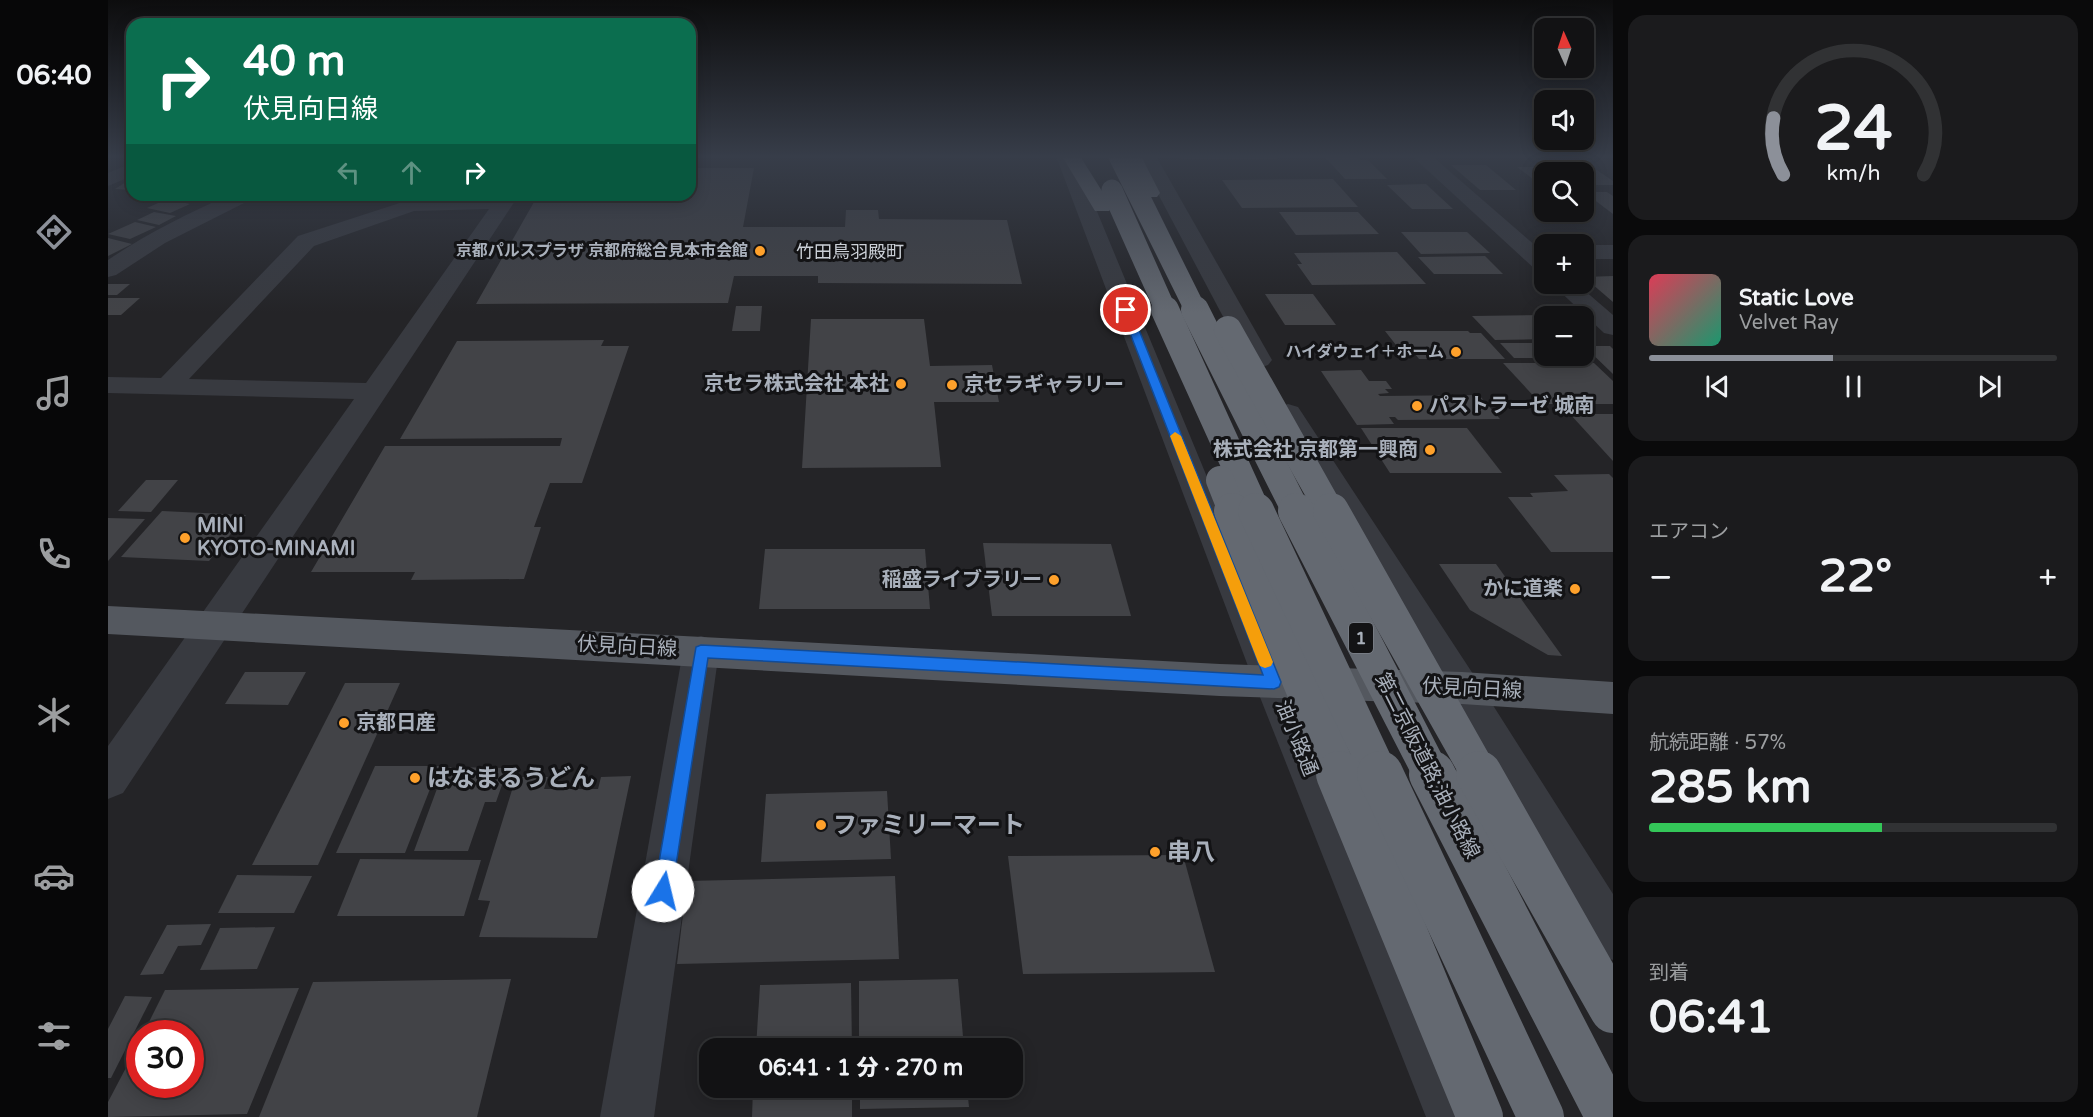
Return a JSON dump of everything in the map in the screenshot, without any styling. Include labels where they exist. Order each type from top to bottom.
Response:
[{"type":"highway","points":[[1102,208],[1201,431],[1263,592],[1480,1117]]},
{"type":"highway","name":"1","points":[[1119,208],[1220,432],[1541,1117]]},
{"type":"highway","name":"第二京阪道路;油小路線","points":[[1145,208],[1255,432],[1609,1117]]},
{"type":"highway","points":[[1159,208],[1613,1010]]},
{"type":"main road","name":"伏見向日線","points":[[108,620],[1274,682],[1462,688],[1613,698]]},
{"type":"street","points":[[108,270],[127,256],[178,227],[217,208]]},
{"type":"street","points":[[168,386],[306,241],[403,208]]},
{"type":"street","points":[[108,780],[500,208]]},
{"type":"street","name":"油小路通","points":[[1086,208],[1274,682],[1453,1117]]},
{"type":"street","points":[[1176,208],[1290,417],[1462,688],[1613,937]]},
{"type":"street","points":[[1482,208],[1534,252]]},
{"type":"street","points":[[1594,252],[1613,252]]},
{"type":"street","points":[[1575,294],[1613,328]]},
{"type":"street","points":[[108,385],[374,392]]},
{"type":"street","points":[[627,1117],[701,651]]},
{"type":"shaded area","points":[[108,208],[1534,208],[1534,222],[1594,222],[1594,208],[1613,208],[1613,1117],[108,1117]]},
{"type":"building","points":[[148,208],[181,208],[170,213]]},
{"type":"building","name":"京都パルスプラザ 京都府総合見本市会館","points":[[531,208],[747,208],[743,227],[845,227],[846,210],[878,210],[879,219],[1007,220],[1022,284],[818,283],[818,276],[734,276],[728,303],[476,304]]},
{"type":"building","points":[[1411,208],[1453,209],[1412,209]]},
{"type":"building","points":[[1605,208],[1613,208],[1613,214]]},
{"type":"building","points":[[154,212],[176,216],[159,225],[137,220]]},
{"type":"building","points":[[1279,212],[1358,212],[1379,234],[1296,235]]},
{"type":"building","points":[[135,222],[156,227],[130,239],[108,234]]},
{"type":"building","points":[[1401,232],[1467,232],[1490,253],[1421,254]]},
{"type":"building","points":[[108,238],[132,244],[108,256]]},
{"type":"building","points":[[1397,252],[1426,284],[1312,285],[1297,264],[1302,264],[1294,253]]},
{"type":"building","points":[[1485,256],[1503,274],[1434,274],[1418,257]]},
{"type":"building","points":[[1613,276],[1613,302],[1594,286],[1594,277]]},
{"type":"building","points":[[108,284],[130,284],[117,295],[108,295]]},
{"type":"building","points":[[1265,294],[1313,294],[1336,325],[1285,325]]},
{"type":"building","points":[[108,298],[140,298],[121,315],[108,315]]},
{"type":"building","points":[[736,306],[762,306],[760,331],[732,331]]},
{"type":"building","points":[[1534,315],[1534,339],[1495,340],[1472,316]]},
{"type":"building","name":"京セラ株式会社 本社","points":[[811,319],[924,319],[930,366],[992,365],[999,402],[934,402],[941,467],[802,468]]},
{"type":"building","name":"ハイダウェイ＋ホーム","points":[[1385,331],[1481,333],[1505,359],[1419,359],[1408,345],[1396,345]]},
{"type":"building","points":[[604,340],[601,346],[629,346],[582,483],[550,483],[534,527],[541,527],[524,579],[411,580],[415,572],[311,572],[385,446],[560,446],[562,438],[400,439],[457,341]]},
{"type":"building","points":[[1500,343],[1534,343],[1534,358],[1514,358]]},
{"type":"building","points":[[1594,346],[1610,346],[1613,349],[1613,374],[1594,356]]},
{"type":"building","points":[[1503,363],[1534,363],[1534,366],[1594,366],[1594,363],[1613,381],[1613,404],[1541,404]]},
{"type":"building","name":"パストラーゼ 城南","points":[[1361,370],[1369,381],[1386,381],[1392,389],[1385,389],[1389,393],[1378,394],[1380,396],[1479,395],[1500,419],[1398,420],[1395,417],[1389,417],[1394,424],[1357,425],[1321,371]]},
{"type":"building","points":[[1570,414],[1613,414],[1613,461]]},
{"type":"building","name":"株式会社 京都第一興商","points":[[1361,428],[1467,428],[1502,473],[1390,473]]},
{"type":"building","points":[[1609,474],[1613,478],[1613,552],[1551,552],[1508,497],[1533,497],[1530,493],[1568,491],[1554,475]]},
{"type":"building","points":[[146,480],[178,480],[151,512],[118,511]]},
{"type":"building","points":[[162,511],[246,515],[209,561],[121,557]]},
{"type":"building","points":[[108,518],[145,519],[108,561]]},
{"type":"building","name":"稲盛ライブラリー","points":[[983,543],[1111,544],[1131,616],[992,616]]},
{"type":"building","points":[[765,549],[925,549],[930,609],[759,609]]},
{"type":"building","points":[[1439,564],[1496,564],[1562,656],[1548,655],[1470,610]]},
{"type":"building","points":[[245,672],[306,672],[288,705],[225,704]]},
{"type":"building","points":[[345,683],[400,683],[318,865],[252,865]]},
{"type":"building","points":[[375,766],[439,766],[405,853],[336,853]]},
{"type":"building","points":[[445,767],[508,768],[496,802],[485,802],[468,851],[414,851]]},
{"type":"building","points":[[631,776],[597,938],[479,937],[490,901],[478,900],[516,777],[548,777],[544,789],[598,789],[601,777]]},
{"type":"building","points":[[887,791],[891,859],[761,862],[766,794]]},
{"type":"building","points":[[1183,855],[1215,972],[1023,974],[1008,856]]},
{"type":"building","points":[[360,859],[481,860],[464,916],[337,916]]},
{"type":"building","points":[[237,875],[312,876],[294,913],[218,913]]},
{"type":"building","points":[[895,876],[899,959],[677,964],[687,881]]},
{"type":"building","points":[[211,924],[201,945],[178,946],[163,974],[140,975],[167,925]]},
{"type":"building","points":[[275,927],[257,969],[200,970],[220,928]]},
{"type":"building","points":[[511,979],[477,1117],[259,1117],[313,982]]},
{"type":"building","points":[[958,979],[963,1038],[859,1038],[859,981]]},
{"type":"building","points":[[851,983],[852,1038],[757,1038],[760,985]]},
{"type":"building","points":[[299,988],[247,1114],[108,1117],[108,1102],[126,1068],[126,1098],[204,1098],[204,1020],[150,1020],[165,990]]},
{"type":"building","points":[[125,996],[152,997],[140,1020],[126,1020],[126,1048],[111,1078],[108,1078],[108,1029]]},
{"type":"building","points":[[753,1098],[852,1098],[852,1117],[752,1117]]},
{"type":"building","points":[[860,1098],[968,1098],[969,1107],[860,1109]]},
{"type":"slow traffic","points":[[1175,436],[1265,662]]},
{"type":"place","name":"京都パルスプラザ 京都府総合見本市会館","points":[[760,251]]},
{"type":"place","name":"ハイダウェイ＋ホーム","points":[[1456,352]]},
{"type":"place","name":"京セラ株式会社 本社","points":[[901,384]]},
{"type":"place","name":"京セラギャラリー","points":[[952,385]]},
{"type":"place","name":"パストラーゼ 城南","points":[[1417,406]]},
{"type":"place","name":"株式会社 京都第一興商","points":[[1430,450]]},
{"type":"place","name":"MINI KYOTO-MINAMI","points":[[185,538]]},
{"type":"place","name":"稲盛ライブラリー","points":[[1054,580]]},
{"type":"place","name":"かに道楽","points":[[1575,589]]},
{"type":"place","name":"京都日産","points":[[344,723]]},
{"type":"place","name":"はなまるうどん","points":[[415,778]]},
{"type":"place","name":"ファミリーマート","points":[[821,825]]},
{"type":"place","name":"串八","points":[[1155,852]]},
{"type":"district","name":"竹田鳥羽殿町","points":[[850,252]]},
{"type":"route","points":[[663,891],[701,651],[1274,682],[1126,310]]}]
